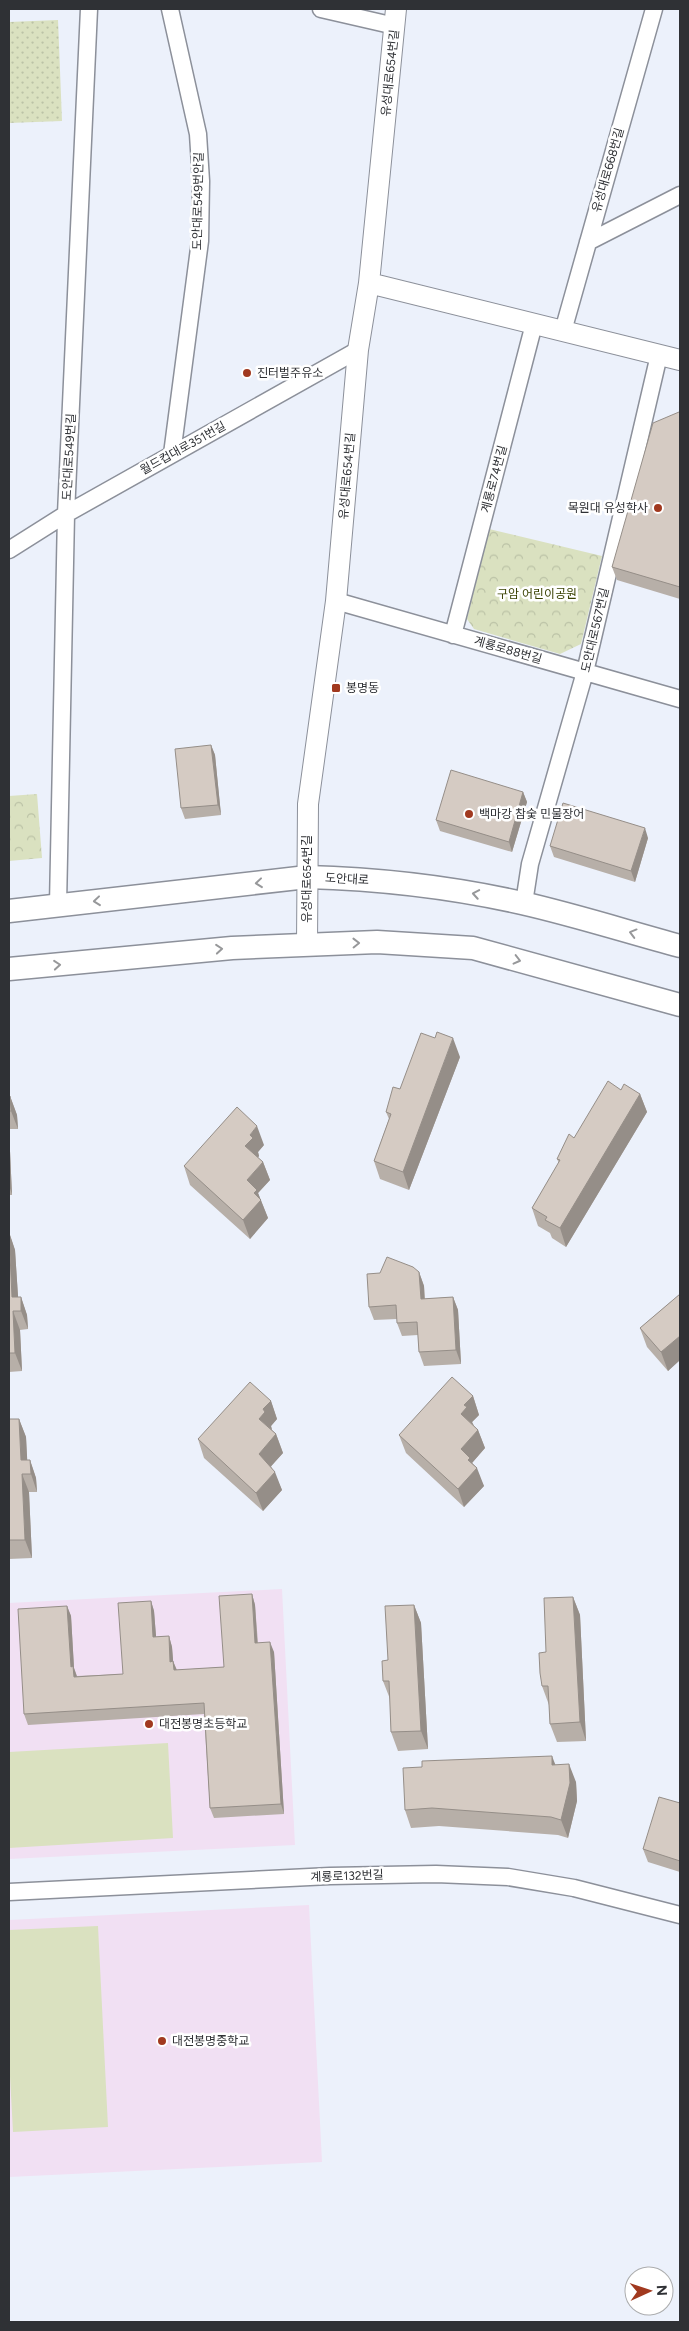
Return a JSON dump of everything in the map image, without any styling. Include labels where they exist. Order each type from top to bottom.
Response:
[{"type":"main road","name":"도안대로","points":[[9,911],[307,877],[412,884],[524,903],[680,946]]},
{"type":"main road","points":[[9,969],[232,948],[377,942],[473,948],[680,1005]]},
{"type":"street","name":"도안대로549번길","points":[[58,905],[66,514],[89,9]]},
{"type":"street","name":"도안대로549번안길","points":[[170,9],[198,134],[201,181],[200,241],[172,454]]},
{"type":"street","points":[[321,9],[395,17]]},
{"type":"street","name":"유성대로668번길","points":[[563,331],[654,9]]},
{"type":"street","name":"유성대로654번길","points":[[307,944],[308,804],[336,601],[358,350],[370,283],[395,17]]},
{"type":"street","points":[[588,242],[680,195]]},
{"type":"street","points":[[370,283],[680,360]]},
{"type":"street","name":"계룡로74번길","points":[[453,635],[534,324]]},
{"type":"street","name":"월드컵대로351번길","points":[[9,550],[66,514],[358,350]]},
{"type":"street","name":"도안대로567번길","points":[[524,903],[530,864],[585,672],[659,355]]},
{"type":"street","name":"계룡로88번길","points":[[336,601],[680,699]]},
{"type":"street","name":"계룡로132번길","points":[[9,1892],[330,1876],[436,1874],[508,1877],[565,1886],[610,1895],[680,1915]]},
{"type":"shaded area","name":"대전봉명초등학교","points":[[282,1589],[295,1845],[9,1859],[9,1603]]},
{"type":"shaded area","name":"대전봉명중학교","points":[[309,1905],[322,2162],[9,2177],[9,1920]]},
{"type":"green space","points":[[58,20],[62,121],[9,123],[9,22]]},
{"type":"green space","name":"구암 어린이공원","points":[[489,529],[602,556],[581,644],[560,654],[474,629],[467,619]]},
{"type":"green space","points":[[37,794],[42,858],[9,861],[9,796]]},
{"type":"green space","points":[[168,1743],[173,1838],[9,1848],[9,1752]]},
{"type":"green space","points":[[98,1926],[108,2127],[13,2132],[9,2058],[9,1930]]},
{"type":"building","name":"목원대 유성학사","points":[[679,412],[680,587],[612,567],[653,423]]},
{"type":"building","points":[[211,745],[218,805],[181,808],[175,749]]},
{"type":"building","points":[[451,770],[523,792],[509,842],[436,820]]},
{"type":"building","points":[[563,803],[645,828],[631,871],[550,846]]},
{"type":"building","points":[[437,1032],[453,1038],[403,1172],[374,1161],[391,1114],[386,1112],[393,1087],[400,1089],[421,1033],[435,1038]]},
{"type":"building","points":[[608,1081],[621,1090],[624,1084],[640,1094],[560,1228],[545,1220],[547,1217],[532,1208],[560,1160],[557,1159],[569,1134],[574,1138]]},
{"type":"building","points":[[9,1097],[11,1111],[9,1111]]},
{"type":"building","points":[[237,1107],[257,1126],[250,1135],[253,1138],[245,1146],[263,1162],[247,1180],[257,1190],[254,1193],[261,1200],[243,1220],[184,1166]]},
{"type":"building","points":[[9,1233],[12,1297],[21,1297],[21,1311],[13,1311],[15,1353],[9,1353]]},
{"type":"building","points":[[387,1257],[413,1267],[419,1272],[421,1299],[453,1297],[456,1350],[419,1352],[417,1322],[397,1323],[396,1305],[369,1307],[367,1274],[380,1273]]},
{"type":"building","points":[[680,1294],[680,1336],[661,1352],[640,1328]]},
{"type":"building","points":[[452,1377],[473,1396],[464,1405],[467,1407],[461,1414],[478,1430],[461,1449],[470,1458],[468,1460],[477,1468],[458,1489],[399,1435]]},
{"type":"building","points":[[250,1382],[271,1401],[263,1409],[265,1412],[259,1419],[276,1434],[259,1454],[275,1472],[256,1493],[198,1439]]},
{"type":"building","points":[[9,1419],[19,1419],[21,1460],[30,1460],[31,1474],[22,1474],[25,1540],[9,1540]]},
{"type":"building","points":[[252,1594],[255,1643],[270,1642],[281,1804],[210,1808],[204,1703],[24,1714],[18,1609],[67,1606],[71,1667],[73,1666],[74,1677],[123,1674],[118,1603],[151,1601],[153,1637],[169,1636],[170,1662],[173,1661],[174,1670],[224,1667],[219,1596]]},
{"type":"building","points":[[573,1597],[580,1722],[550,1724],[548,1686],[542,1686],[539,1653],[546,1652],[544,1598]]},
{"type":"building","points":[[414,1605],[421,1731],[391,1732],[389,1681],[383,1681],[382,1661],[388,1660],[385,1606]]},
{"type":"building","points":[[552,1756],[552,1765],[569,1764],[570,1783],[561,1820],[551,1817],[432,1808],[405,1810],[403,1768],[422,1767],[422,1761]]},
{"type":"building","points":[[659,1797],[680,1803],[680,1861],[643,1849]]},
{"type":"place","name":"진터벌주유소","points":[[247,373]]},
{"type":"place","name":"목원대 유성학사","points":[[658,508]]},
{"type":"place","name":"봉명동","points":[[336,688]]},
{"type":"place","name":"백마강 참숯 민물장어","points":[[469,814]]},
{"type":"place","name":"대전봉명초등학교","points":[[149,1724]]},
{"type":"place","name":"대전봉명중학교","points":[[162,2041]]}]
